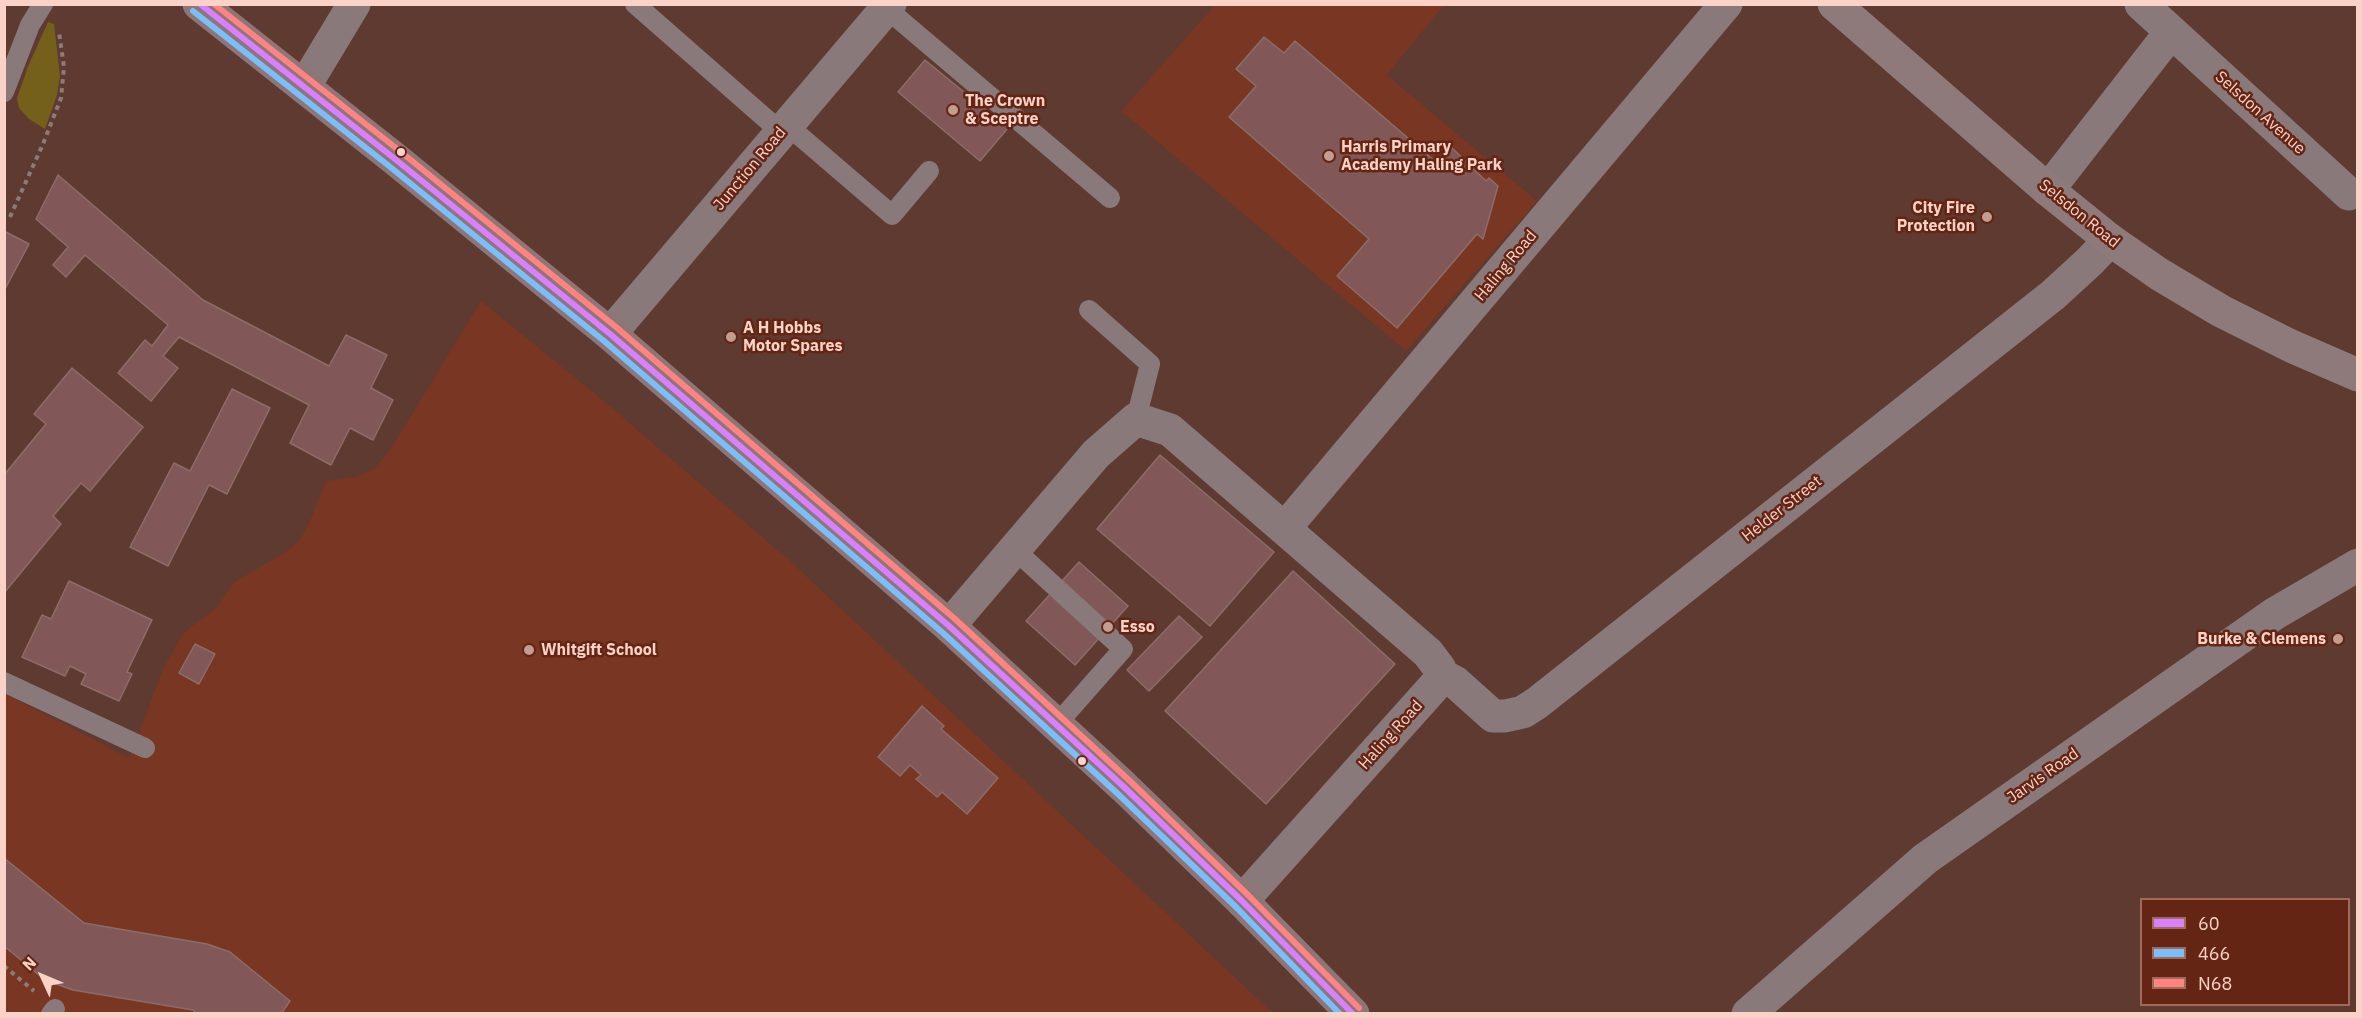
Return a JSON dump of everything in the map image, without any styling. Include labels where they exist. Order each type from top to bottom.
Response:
[{"type":"main road","points":[[199,4],[610,334],[948,626],[1057,724],[1242,901],[1353,1014]]},
{"type":"main road","name":"Selsdon Road","points":[[1834,4],[2110,240],[2159,274],[2221,311],[2291,346],[2358,375]]},
{"type":"street","points":[[304,87],[354,4]]},
{"type":"street","name":"Haling Road","points":[[1286,528],[1726,4]]},
{"type":"street","name":"Selsdon Avenue","points":[[2141,4],[2349,194]]},
{"type":"street","name":"Junction Road","points":[[610,334],[889,7]]},
{"type":"street","points":[[2048,189],[2171,32]]},
{"type":"street","name":"Helder Street","points":[[1441,675],[1455,682],[1493,716],[1522,712],[1537,703],[2052,295],[2110,240]]},
{"type":"street","points":[[948,626],[1096,454],[1136,419],[1170,430],[1428,652],[1440,669],[1441,675]]},
{"type":"street","name":"Jarvis Road","points":[[1748,1014],[1925,859],[2274,614],[2358,565]]},
{"type":"street","name":"Haling Road","points":[[1242,901],[1432,689],[1441,675]]},
{"type":"lane","points":[[4,92],[30,26],[43,4]]},
{"type":"lane","points":[[635,4],[784,129],[892,215],[929,171]]},
{"type":"lane","points":[[889,7],[1110,198]]},
{"type":"lane","points":[[1089,310],[1150,364],[1136,419]]},
{"type":"lane","points":[[1014,549],[1123,649],[1057,724]]},
{"type":"lane","points":[[4,682],[144,748]]},
{"type":"path","points":[[10,217],[61,98],[64,67],[59,28]]},
{"type":"path","points":[[4,966],[53,1011]]},
{"type":"shaded area","name":"Harris Primary Academy Haling Park","points":[[1215,5],[1444,5],[1387,75],[1537,201],[1406,351],[1121,111]]},
{"type":"shaded area","points":[[48,22],[54,24],[60,76],[57,95],[45,129],[29,119],[19,108],[17,98]]},
{"type":"shaded area","name":"Whitgift School","points":[[481,301],[604,401],[789,560],[1273,1013],[5,1013],[4,693],[129,758],[164,667],[183,633],[216,608],[234,582],[284,553],[299,541],[326,481],[355,477],[373,470],[390,450]]},
{"type":"building","points":[[1264,37],[1284,53],[1295,41],[1437,163],[1451,147],[1486,181],[1489,178],[1498,186],[1483,239],[1477,234],[1397,328],[1337,276],[1369,239],[1229,117],[1256,86],[1236,69]]},
{"type":"building","name":"The Crown & Sceptre","points":[[925,60],[1008,128],[980,161],[898,92]]},
{"type":"building","points":[[58,175],[203,300],[329,366],[346,335],[387,355],[371,388],[393,400],[373,440],[350,428],[331,465],[290,443],[309,405],[179,337],[163,356],[178,368],[151,401],[118,373],[145,340],[152,346],[168,325],[85,255],[66,277],[53,265],[68,247],[36,219]]},
{"type":"building","points":[[4,231],[29,244],[4,291]]},
{"type":"building","points":[[72,368],[143,427],[90,491],[81,483],[53,516],[61,524],[4,593],[4,475],[46,424],[34,414]]},
{"type":"building","points":[[232,389],[270,408],[227,494],[209,485],[168,566],[130,547],[174,463],[190,471]]},
{"type":"building","points":[[1160,455],[1274,552],[1210,626],[1097,529]]},
{"type":"building","points":[[1079,562],[1128,606],[1075,665],[1026,621]]},
{"type":"building","points":[[1293,571],[1395,664],[1266,804],[1165,711]]},
{"type":"building","points":[[69,581],[152,620],[127,672],[132,674],[119,701],[81,684],[86,674],[70,666],[65,676],[22,657],[42,615],[51,619]]},
{"type":"building","points":[[1179,616],[1202,637],[1149,691],[1127,670]]},
{"type":"building","points":[[195,644],[215,654],[199,684],[179,673]]},
{"type":"building","points":[[922,706],[944,726],[941,729],[998,778],[967,814],[942,792],[937,797],[916,779],[921,775],[910,765],[900,776],[878,757]]},
{"type":"building","points":[[4,858],[84,923],[207,944],[230,952],[290,1001],[281,1014],[197,1014],[193,1010],[73,990],[45,980],[4,946]]},
{"type":"transit line","name":"60","points":[[200,4],[610,334],[949,626],[1124,787],[1242,901],[1353,1014]]},
{"type":"transit line","name":"N68","points":[[214,4],[616,327],[955,619],[1130,781],[1248,895],[1359,1008]]},
{"type":"transit line","name":"466","points":[[193,11],[389,166],[604,341],[943,633],[1118,794],[1236,907],[1340,1014]]},
{"type":"place","name":"The Crown & Sceptre","points":[[953,110]]},
{"type":"place","name":"Harris Primary Academy Haling Park","points":[[1329,156]]},
{"type":"place","name":"City Fire Protection","points":[[1987,217]]},
{"type":"place","name":"A H Hobbs Motor Spares","points":[[731,337]]},
{"type":"place","name":"Esso","points":[[1108,627]]},
{"type":"place","name":"Burke & Clemens","points":[[2338,639]]},
{"type":"place","name":"Whitgift School","points":[[529,650]]}]
